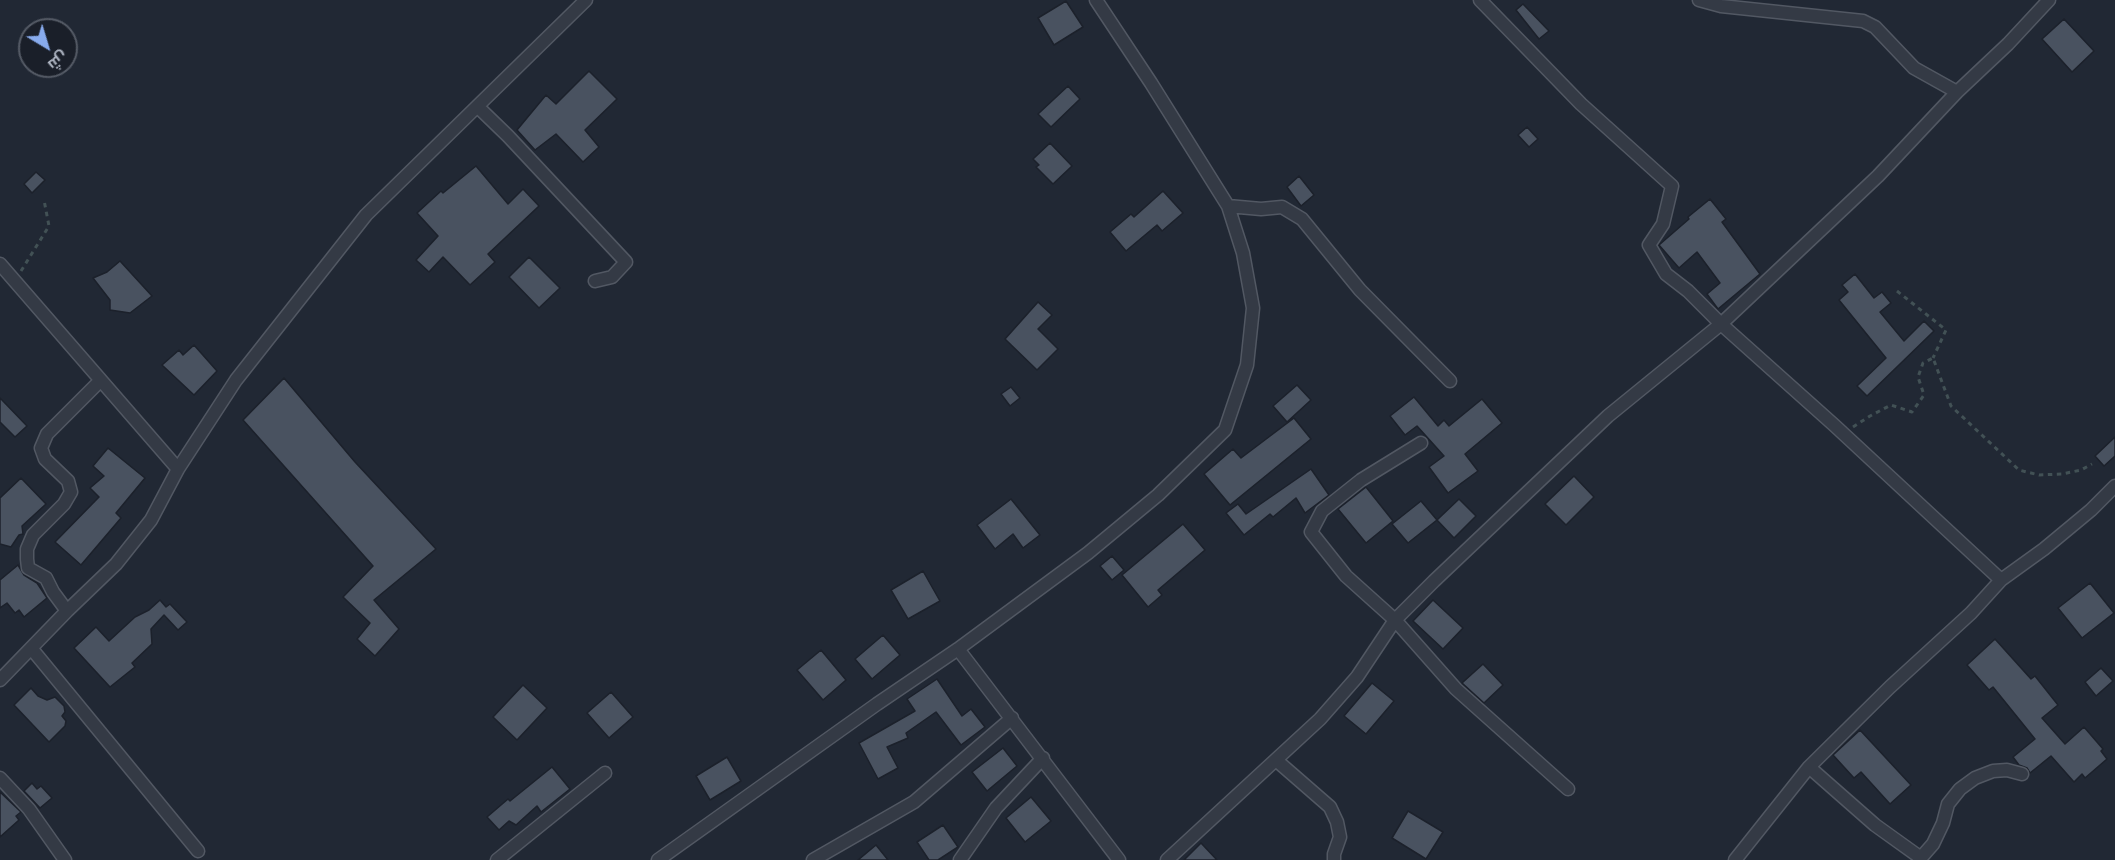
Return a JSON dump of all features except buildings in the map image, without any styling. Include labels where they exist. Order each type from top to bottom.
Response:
[{"type":"street","points":[[0,680],[116,564],[151,520],[178,469],[236,380],[366,215],[586,0]]},
{"type":"street","points":[[658,860],[958,649],[1088,553],[1158,495],[1225,430],[1247,365],[1254,308],[1243,253],[1227,206],[1151,83],[1096,0]]},
{"type":"street","points":[[1480,0],[1581,104],[1672,186],[1663,224],[1649,245],[1666,274],[1688,291],[1721,324],[2001,580]]},
{"type":"street","points":[[1699,0],[1722,6],[1863,21],[1875,27],[1914,68],[1957,92]]},
{"type":"street","points":[[1167,860],[1320,719],[1357,677],[1395,620],[1608,416],[1721,324],[1878,176],[1957,92],[2008,44],[2049,0]]},
{"type":"street","points":[[478,107],[626,262],[612,277],[596,281]]},
{"type":"street","points":[[1227,206],[1261,209],[1282,207],[1302,219],[1360,290],[1450,381]]},
{"type":"street","points":[[0,264],[178,469]]},
{"type":"street","points":[[67,611],[46,578],[28,568],[27,549],[33,535],[64,504],[71,492],[68,481],[45,459],[41,448],[47,434],[100,381]]},
{"type":"street","points":[[1420,443],[1361,480],[1322,511],[1311,532],[1346,576],[1395,620],[1456,689],[1568,789]]},
{"type":"street","points":[[1735,860],[1809,767],[1971,613],[2001,580],[2044,549],[2091,510],[2115,486]]},
{"type":"street","points":[[31,648],[198,851]]},
{"type":"street","points":[[958,649],[1119,860]]},
{"type":"street","points":[[813,860],[914,802],[1012,718]]},
{"type":"street","points":[[960,860],[996,808],[1043,758]]},
{"type":"street","points":[[1275,760],[1330,807],[1337,822],[1340,837],[1334,860]]},
{"type":"street","points":[[1809,767],[1875,825],[1920,859],[1933,844],[1943,823],[1948,804],[1960,789],[1975,778],[1992,771],[2007,770],[2022,774]]},
{"type":"street","points":[[497,860],[605,773]]},
{"type":"street","points":[[0,778],[29,809],[65,860]]},
{"type":"path","points":[[22,288],[16,280],[49,226],[44,200]]},
{"type":"path","points":[[1834,425],[1852,428],[1891,405],[1912,412],[1923,395],[1918,376],[1923,363],[1933,358],[1946,330],[1897,291]]},
{"type":"path","points":[[1933,358],[1951,406],[2019,470],[2039,475],[2062,474],[2081,470],[2092,464]]}]
